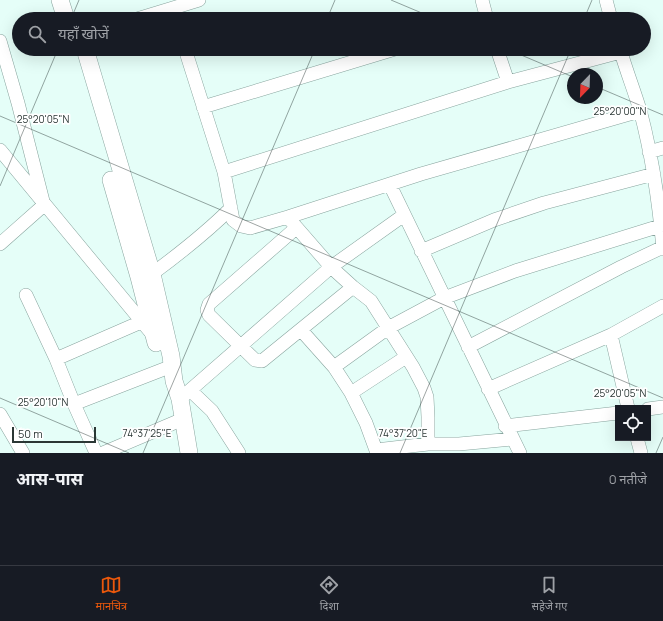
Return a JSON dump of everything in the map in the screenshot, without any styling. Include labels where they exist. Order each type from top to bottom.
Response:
[{"type":"street","points":[[60,0],[64,12]]},
{"type":"street","points":[[71,0],[74,12]]},
{"type":"street","points":[[176,12],[199,0]]},
{"type":"street","points":[[482,0],[485,12]]},
{"type":"street","points":[[606,0],[609,12]]},
{"type":"street","points":[[0,41],[44,204]]},
{"type":"street","points":[[76,56],[140,278],[160,359],[171,368]]},
{"type":"street","points":[[87,56],[152,274],[171,368],[186,395],[212,411],[234,443],[239,453]]},
{"type":"street","points":[[187,56],[224,172],[233,220],[241,226],[250,228],[421,174],[640,111]]},
{"type":"street","points":[[203,108],[371,56]]},
{"type":"street","points":[[499,56],[508,82]]},
{"type":"street","points":[[224,172],[508,82],[602,56]]},
{"type":"street","points":[[468,347],[621,267],[663,248],[654,174],[640,111],[622,56]]},
{"type":"street","points":[[649,152],[663,148]]},
{"type":"street","points":[[0,150],[154,337]]},
{"type":"street","points":[[422,251],[494,220],[537,205],[654,174]]},
{"type":"street","points":[[390,185],[520,453]]},
{"type":"street","points":[[0,244],[44,204]]},
{"type":"street","points":[[152,274],[215,224],[231,208]]},
{"type":"street","points":[[189,453],[183,419],[186,395],[331,267],[404,215]]},
{"type":"street","points":[[288,217],[331,267],[371,301],[406,357],[424,388],[427,397],[428,444]]},
{"type":"street","points":[[334,367],[388,328],[444,298],[515,271],[660,226]]},
{"type":"street","points":[[296,228],[209,304],[207,310],[209,315],[255,360],[262,361],[353,287]]},
{"type":"street","points":[[26,295],[56,359],[96,453]]},
{"type":"street","points":[[488,389],[611,335],[663,306]]},
{"type":"street","points":[[56,359],[141,322]]},
{"type":"street","points":[[301,330],[334,367],[351,393],[366,423],[377,452],[428,444],[459,448],[512,439]]},
{"type":"street","points":[[611,335],[627,405]]},
{"type":"street","points":[[351,393],[406,357]]},
{"type":"street","points":[[74,404],[171,368]]},
{"type":"street","points":[[651,409],[663,407]]},
{"type":"street","points":[[506,426],[615,413]]},
{"type":"street","points":[[0,414],[23,453]]},
{"type":"street","points":[[103,453],[183,419]]},
{"type":"street","points":[[638,441],[641,453]]}]
